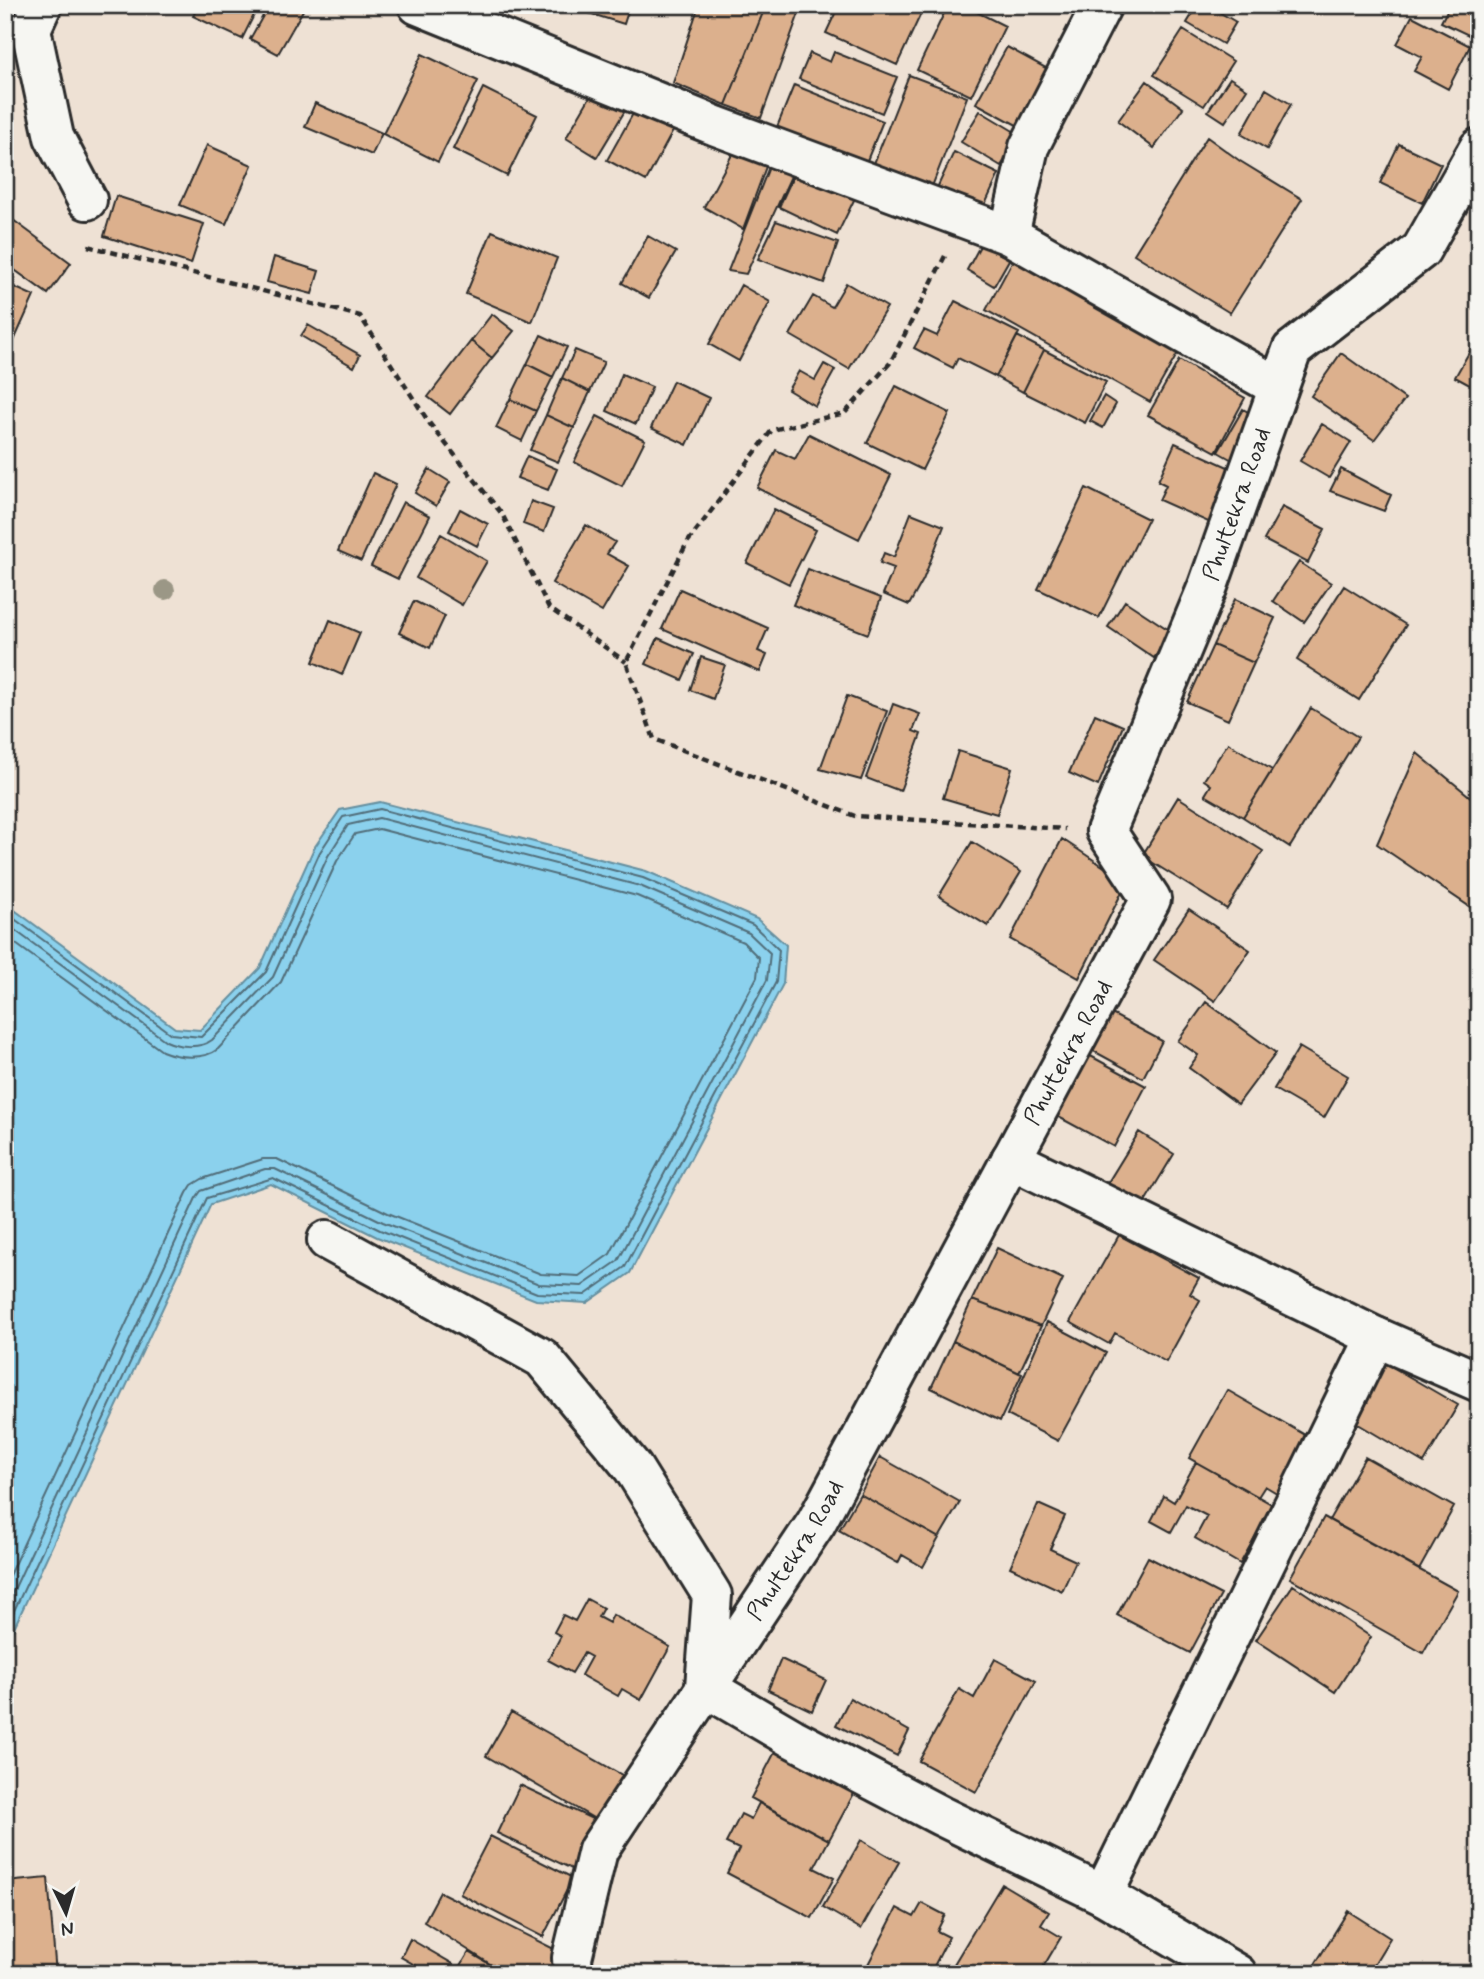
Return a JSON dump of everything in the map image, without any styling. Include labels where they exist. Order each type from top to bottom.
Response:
[{"type":"street","points":[[42,5],[31,29],[54,137],[87,200]]},
{"type":"street","points":[[418,5],[716,125],[1009,235],[1278,387]]},
{"type":"street","points":[[1009,235],[1029,147],[1102,5]]},
{"type":"street","name":"Phultekra Road","points":[[573,1974],[572,1958],[598,1850],[816,1523],[1151,899],[1106,831],[1208,586],[1292,350],[1421,250],[1479,148]]},
{"type":"street","points":[[1011,1159],[1376,1337],[1479,1382]]},
{"type":"street","points":[[327,1240],[542,1358],[633,1468],[712,1595],[705,1687],[792,1738],[906,1798],[1102,1895],[1237,1974]]},
{"type":"street","points":[[1102,1895],[1376,1337]]},
{"type":"path","points":[[626,662],[687,543],[772,430],[845,414],[890,363],[965,218]]},
{"type":"path","points":[[88,246],[360,316],[430,424],[502,514],[549,608],[626,662],[654,739],[855,816],[1106,831]]},
{"type":"water","points":[[380,802],[646,871],[757,919],[786,945],[783,984],[630,1273],[587,1303],[536,1300],[377,1237],[271,1184],[211,1204],[5,1647],[5,903],[175,1028],[200,1030],[260,968],[314,848],[340,810]]},
{"type":"building","points":[[199,5],[259,5],[242,39],[193,16]]},
{"type":"building","points":[[269,5],[306,5],[278,54],[250,39]]},
{"type":"building","points":[[580,5],[630,5],[624,24],[579,10]]},
{"type":"building","points":[[699,5],[766,5],[726,105],[673,83]]},
{"type":"building","points":[[766,5],[802,5],[761,118],[726,105]]},
{"type":"building","points":[[839,5],[925,5],[897,65],[826,33]]},
{"type":"building","points":[[948,5],[963,5],[1005,26],[971,96],[917,70]]},
{"type":"building","points":[[1198,5],[1207,5],[1236,22],[1223,44],[1187,23]]},
{"type":"building","points":[[1450,5],[1479,5],[1479,40],[1441,22]]},
{"type":"building","points":[[1412,16],[1470,46],[1448,89],[1414,71],[1422,57],[1397,44]]},
{"type":"building","points":[[1183,30],[1233,61],[1204,106],[1154,75]]},
{"type":"building","points":[[1007,47],[1057,74],[1026,130],[976,103]]},
{"type":"building","points":[[834,52],[897,77],[882,113],[799,79],[810,53],[830,62]]},
{"type":"building","points":[[422,54],[478,81],[438,162],[383,134]]},
{"type":"building","points":[[909,75],[967,97],[931,189],[873,166]]},
{"type":"building","points":[[1230,78],[1247,89],[1225,122],[1208,111]]},
{"type":"building","points":[[1147,81],[1183,108],[1154,148],[1118,121]]},
{"type":"building","points":[[794,85],[883,121],[866,163],[777,127]]},
{"type":"building","points":[[483,88],[537,115],[507,176],[453,149]]},
{"type":"building","points":[[1266,89],[1291,104],[1267,149],[1241,134]]},
{"type":"building","points":[[594,90],[626,109],[597,157],[566,138]]},
{"type":"building","points":[[315,103],[382,133],[372,155],[305,127]]},
{"type":"building","points":[[635,110],[673,131],[646,181],[607,160]]},
{"type":"building","points":[[980,111],[1020,135],[1001,166],[961,142]]},
{"type":"building","points":[[1207,137],[1302,199],[1230,313],[1134,254]]},
{"type":"building","points":[[1399,144],[1441,164],[1422,203],[1380,183]]},
{"type":"building","points":[[207,145],[252,165],[226,224],[180,205]]},
{"type":"building","points":[[734,151],[768,161],[743,229],[704,207]]},
{"type":"building","points":[[954,152],[999,174],[983,209],[937,188]]},
{"type":"building","points":[[771,162],[792,174],[746,274],[728,271]]},
{"type":"building","points":[[796,170],[855,198],[837,235],[779,207]]},
{"type":"building","points":[[116,196],[204,224],[191,264],[104,236]]},
{"type":"building","points":[[5,214],[71,263],[48,294],[5,263]]},
{"type":"building","points":[[776,221],[838,243],[824,283],[758,259]]},
{"type":"building","points":[[492,231],[557,258],[532,322],[466,294]]},
{"type":"building","points":[[648,236],[676,252],[649,298],[622,283]]},
{"type":"building","points":[[982,242],[1010,258],[994,286],[967,270]]},
{"type":"building","points":[[274,257],[319,271],[312,294],[267,282]]},
{"type":"building","points":[[1013,260],[1178,353],[1150,402],[986,310]]},
{"type":"building","points":[[5,283],[34,296],[5,361]]},
{"type":"building","points":[[846,283],[887,307],[849,369],[790,335],[813,296],[832,307]]},
{"type":"building","points":[[741,285],[770,302],[739,361],[709,344]]},
{"type":"building","points":[[955,301],[1019,333],[996,377],[958,358],[953,368],[914,348],[924,330],[937,336]]},
{"type":"building","points":[[492,314],[514,331],[492,358],[471,341]]},
{"type":"building","points":[[308,325],[360,355],[354,367],[301,336]]},
{"type":"building","points":[[541,335],[567,347],[553,377],[527,364]]},
{"type":"building","points":[[1479,335],[1479,390],[1455,377]]},
{"type":"building","points":[[1017,336],[1044,350],[1023,392],[996,377]]},
{"type":"building","points":[[471,341],[492,358],[450,414],[428,397]]},
{"type":"building","points":[[575,350],[604,362],[590,392],[562,378]]},
{"type":"building","points":[[1044,350],[1106,382],[1085,423],[1023,392]]},
{"type":"building","points":[[1341,353],[1405,399],[1374,440],[1311,396]]},
{"type":"building","points":[[1179,360],[1245,398],[1216,452],[1148,415]]},
{"type":"building","points":[[527,364],[553,377],[536,411],[510,399]]},
{"type":"building","points":[[824,364],[835,370],[815,406],[788,390],[799,371],[815,380]]},
{"type":"building","points":[[622,374],[652,387],[636,424],[607,411]]},
{"type":"building","points":[[562,378],[590,392],[574,428],[546,415]]},
{"type":"building","points":[[673,381],[709,398],[687,445],[651,428]]},
{"type":"building","points":[[896,386],[950,413],[922,470],[867,443]]},
{"type":"building","points":[[1104,396],[1116,404],[1103,428],[1090,421]]},
{"type":"building","points":[[510,399],[536,411],[522,441],[496,428]]},
{"type":"building","points":[[1243,409],[1258,418],[1234,461],[1218,452]]},
{"type":"building","points":[[546,415],[574,428],[558,462],[530,450]]},
{"type":"building","points":[[597,416],[645,440],[622,486],[574,462]]},
{"type":"building","points":[[1322,424],[1351,442],[1329,478],[1300,461]]},
{"type":"building","points":[[809,434],[891,475],[859,539],[757,488],[776,450],[795,459]]},
{"type":"building","points":[[1175,443],[1239,472],[1215,525],[1159,500],[1166,485],[1158,481]]},
{"type":"building","points":[[527,456],[557,469],[548,490],[517,478]]},
{"type":"building","points":[[429,469],[450,482],[436,506],[415,493]]},
{"type":"building","points":[[1341,469],[1391,495],[1384,511],[1330,491]]},
{"type":"building","points":[[373,473],[396,484],[361,561],[338,551]]},
{"type":"building","points":[[1086,488],[1148,519],[1099,618],[1038,589]]},
{"type":"building","points":[[531,501],[553,509],[544,532],[523,524]]},
{"type":"building","points":[[403,502],[430,516],[398,579],[371,566]]},
{"type":"building","points":[[1282,507],[1325,529],[1308,563],[1264,540]]},
{"type":"building","points":[[460,509],[488,524],[477,546],[449,531]]},
{"type":"building","points":[[774,509],[816,530],[789,584],[747,563]]},
{"type":"building","points":[[911,513],[944,526],[923,580],[909,605],[883,594],[894,568],[880,563],[884,553],[894,557]]},
{"type":"building","points":[[586,525],[615,542],[607,554],[629,566],[602,612],[552,583]]},
{"type":"building","points":[[441,534],[487,561],[462,605],[416,578]]},
{"type":"building","points":[[1299,562],[1331,583],[1304,622],[1273,601]]},
{"type":"building","points":[[808,569],[881,598],[868,634],[793,605]]},
{"type":"building","points":[[1344,586],[1406,625],[1359,700],[1297,660]]},
{"type":"building","points":[[680,589],[768,628],[758,651],[767,655],[760,672],[662,629]]},
{"type":"building","points":[[1235,599],[1275,618],[1254,663],[1213,645]]},
{"type":"building","points":[[414,601],[445,616],[430,648],[399,633]]},
{"type":"building","points":[[1125,601],[1172,632],[1154,658],[1108,627]]},
{"type":"building","points":[[330,620],[360,633],[342,675],[313,662]]},
{"type":"building","points":[[658,638],[694,654],[682,680],[646,664]]},
{"type":"building","points":[[1213,645],[1254,663],[1228,720],[1187,702]]},
{"type":"building","points":[[701,657],[725,665],[713,699],[690,690]]},
{"type":"building","points":[[847,696],[887,711],[861,780],[820,769]]},
{"type":"building","points":[[893,704],[920,714],[913,731],[921,734],[900,791],[866,778]]},
{"type":"building","points":[[1311,708],[1358,737],[1290,847],[1243,817]]},
{"type":"building","points":[[1095,714],[1123,726],[1098,786],[1069,773]]},
{"type":"building","points":[[1228,743],[1272,770],[1243,817],[1205,795],[1211,785],[1204,780]]},
{"type":"building","points":[[958,751],[1012,768],[997,814],[943,798]]},
{"type":"building","points":[[1417,753],[1479,804],[1479,913],[1377,844]]},
{"type":"building","points":[[1178,797],[1263,851],[1227,909],[1142,856]]},
{"type":"building","points":[[1062,839],[1127,882],[1079,978],[1010,939]]},
{"type":"building","points":[[972,842],[1021,872],[988,926],[939,896]]},
{"type":"building","points":[[1189,909],[1250,950],[1215,1001],[1154,960]]},
{"type":"building","points":[[1206,1002],[1276,1053],[1238,1104],[1189,1068],[1198,1055],[1178,1041]]},
{"type":"building","points":[[1108,1012],[1162,1041],[1143,1078],[1088,1048]]},
{"type":"building","points":[[1299,1047],[1348,1076],[1324,1118],[1274,1089]]},
{"type":"building","points":[[1085,1053],[1146,1086],[1114,1147],[1053,1114]]},
{"type":"building","points":[[1139,1132],[1174,1154],[1143,1205],[1107,1184]]},
{"type":"building","points":[[1119,1235],[1199,1278],[1190,1294],[1200,1300],[1166,1362],[1115,1333],[1109,1344],[1070,1322]]},
{"type":"building","points":[[997,1248],[1063,1279],[1041,1326],[972,1300]]},
{"type":"building","points":[[972,1300],[1041,1326],[1019,1373],[953,1341]]},
{"type":"building","points":[[1047,1322],[1106,1353],[1058,1441],[1007,1415]]},
{"type":"building","points":[[953,1341],[1022,1374],[1000,1421],[931,1388]]},
{"type":"building","points":[[1382,1361],[1458,1405],[1424,1463],[1348,1418]]},
{"type":"building","points":[[1227,1390],[1314,1440],[1282,1496],[1265,1486],[1258,1497],[1189,1458]]},
{"type":"building","points":[[880,1457],[960,1502],[939,1538],[860,1494]]},
{"type":"building","points":[[1365,1457],[1454,1507],[1419,1570],[1329,1520]]},
{"type":"building","points":[[1196,1462],[1273,1505],[1240,1564],[1195,1538],[1207,1516],[1186,1505],[1171,1532],[1151,1521],[1164,1496],[1174,1502]]},
{"type":"building","points":[[860,1494],[939,1538],[923,1567],[902,1555],[898,1563],[839,1530]]},
{"type":"building","points":[[1038,1504],[1065,1516],[1050,1549],[1076,1561],[1062,1591],[1010,1567]]},
{"type":"building","points":[[1324,1517],[1458,1591],[1423,1653],[1290,1578]]},
{"type":"building","points":[[1148,1557],[1221,1595],[1190,1653],[1117,1615]]},
{"type":"building","points":[[1293,1585],[1371,1637],[1335,1692],[1256,1640]]},
{"type":"building","points":[[587,1599],[603,1608],[598,1617],[609,1623],[613,1615],[670,1647],[641,1700],[622,1689],[618,1696],[581,1675],[591,1657],[584,1653],[572,1673],[548,1660],[561,1636],[554,1632],[563,1615],[575,1621]]},
{"type":"building","points":[[781,1659],[826,1680],[812,1711],[768,1690]]},
{"type":"building","points":[[995,1659],[1036,1681],[976,1792],[919,1761],[959,1689],[974,1698]]},
{"type":"building","points":[[850,1698],[909,1731],[897,1756],[836,1725]]},
{"type":"building","points":[[511,1712],[627,1778],[602,1823],[486,1756]]},
{"type":"building","points":[[778,1746],[857,1788],[829,1840],[751,1798]]},
{"type":"building","points":[[520,1785],[601,1823],[578,1872],[497,1833]]},
{"type":"building","points":[[759,1803],[829,1840],[814,1868],[834,1878],[812,1918],[727,1873],[739,1849],[726,1843],[741,1814],[751,1819]]},
{"type":"building","points":[[490,1836],[573,1878],[543,1937],[460,1894]]},
{"type":"building","points":[[861,1840],[899,1862],[861,1929],[823,1907]]},
{"type":"building","points":[[48,1878],[56,1974],[5,1974],[5,1882]]},
{"type":"building","points":[[1002,1884],[1049,1912],[1041,1925],[1061,1937],[1039,1974],[948,1974]]},
{"type":"building","points":[[440,1892],[560,1952],[550,1974],[506,1974],[424,1922]]},
{"type":"building","points":[[922,1903],[945,1915],[937,1931],[949,1937],[930,1974],[863,1974],[897,1908],[914,1917]]},
{"type":"building","points":[[1348,1911],[1390,1938],[1368,1974],[1309,1974]]},
{"type":"building","points":[[410,1939],[453,1964],[448,1974],[431,1974],[401,1957]]},
{"type":"building","points":[[469,1952],[506,1974],[456,1974]]}]
